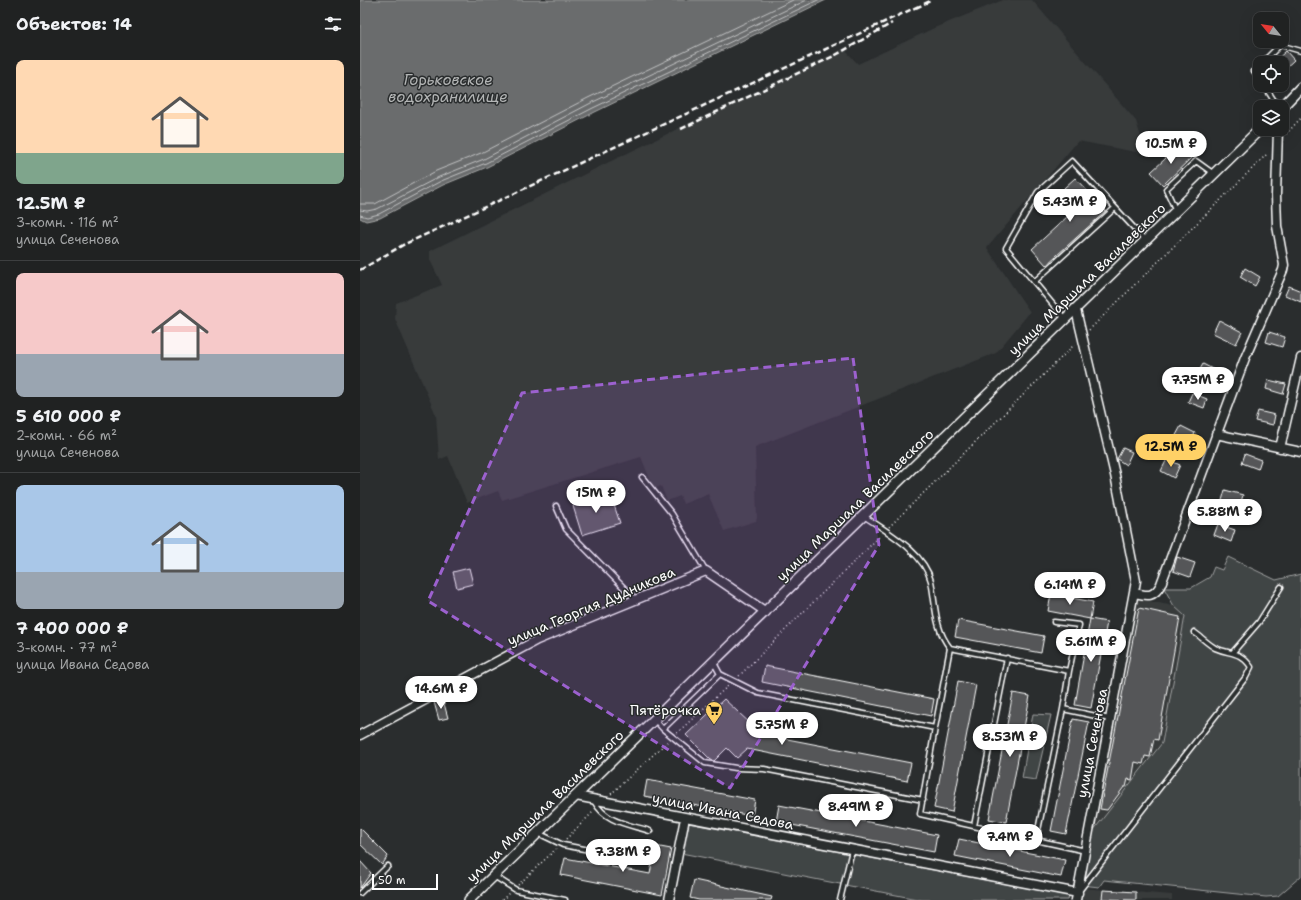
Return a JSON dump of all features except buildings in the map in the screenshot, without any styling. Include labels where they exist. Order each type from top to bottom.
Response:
[{"type":"street","points":[[1289,100],[1301,87]]},
{"type":"street","name":"улица Маршала Василевского","points":[[468,900],[714,663],[1253,136]]},
{"type":"street","points":[[1134,593],[1148,596],[1154,594],[1158,590],[1245,358],[1283,270],[1284,265],[1277,226],[1278,136]]},
{"type":"street","name":"улица Сеченова","points":[[1076,310],[1115,475],[1136,582],[1077,896]]},
{"type":"street","points":[[1280,448],[1301,358]]},
{"type":"street","points":[[1216,434],[1301,452]]},
{"type":"street","points":[[706,571],[766,612]]},
{"type":"street","name":"улица Георгия Дудникова","points":[[361,733],[537,640],[706,571]]},
{"type":"street","name":"улица Ивана Седова","points":[[576,796],[852,849],[1077,896]]},
{"type":"street","points":[[669,900],[684,823]]},
{"type":"lane","points":[[1269,56],[1280,45],[1301,51]]},
{"type":"lane","points":[[1066,320],[1006,248],[1038,192],[1072,161],[1146,241]]},
{"type":"lane","points":[[1176,211],[1166,189],[1196,161],[1214,174]]},
{"type":"lane","points":[[1034,282],[1115,208]]},
{"type":"lane","points":[[642,477],[672,514],[706,571]]},
{"type":"lane","points":[[556,506],[566,529],[636,600]]},
{"type":"lane","points":[[864,516],[912,552],[924,565],[931,580],[936,620],[941,637],[950,648],[1069,671]]},
{"type":"lane","points":[[1233,652],[1259,622],[1281,587]]},
{"type":"lane","points":[[1036,840],[1079,625],[1054,622]]},
{"type":"lane","points":[[1077,896],[1246,677],[1252,667],[1246,659],[1233,652],[1216,648],[1194,632]]},
{"type":"lane","points":[[950,648],[920,814],[1086,850]]},
{"type":"lane","points":[[974,826],[1007,658]]},
{"type":"lane","points":[[714,663],[720,674],[758,693],[935,728]]},
{"type":"lane","points":[[663,729],[720,674]]},
{"type":"lane","points":[[1062,709],[1110,719]]},
{"type":"lane","points":[[655,720],[672,737],[705,763],[736,768],[764,769],[923,800]]},
{"type":"lane","points":[[592,799],[597,807],[610,819],[650,831]]},
{"type":"lane","points":[[538,833],[561,844],[642,860],[645,848]]},
{"type":"lane","points":[[840,900],[852,849]]},
{"type":"lane","points":[[360,893],[388,866]]},
{"type":"lane","points":[[494,875],[513,888],[565,900]]},
{"type":"path","points":[[604,801],[734,681],[1277,144],[1301,118]]},
{"type":"path","points":[[502,900],[561,844],[597,807]]},
{"type":"highlighted area","points":[[853,358],[879,545],[730,788],[428,601],[522,393]]},
{"type":"shaded area","points":[[1003,0],[1032,0],[1136,121],[1146,154],[1078,141],[987,248],[1030,312],[996,353],[755,447],[756,521],[724,531],[708,494],[683,504],[680,496],[667,501],[661,486],[654,489],[641,457],[502,500],[498,491],[467,503],[448,456],[439,460],[436,415],[395,319],[396,303],[442,285],[430,260],[430,251],[607,163],[849,46],[845,50],[858,64],[934,28]]},
{"type":"shaded area","points":[[1228,557],[1276,580],[1301,574],[1301,876],[1278,896],[1266,897],[1104,880],[1099,887],[1082,885],[1093,831],[1162,743],[1185,616],[1174,606],[1164,588],[1191,588],[1210,577],[1214,567],[1222,570]]},
{"type":"shaded area","points":[[1138,599],[1174,606],[1185,616],[1162,743],[1093,831]]},
{"type":"shaded area","points":[[1033,714],[1051,715],[1036,780],[1022,778]]},
{"type":"shaded area","points":[[688,823],[1069,896],[1068,900],[922,900],[681,853]]},
{"type":"shaded area","points":[[1082,888],[1172,895],[1172,900],[1080,900]]},
{"type":"water","name":"Горьковское водохранилище","points":[[360,0],[826,0],[595,112],[487,167],[443,185],[380,218],[366,221],[360,218]]},
{"type":"railway","points":[[916,8],[932,0]]},
{"type":"railway","points":[[360,270],[403,245],[921,5]]},
{"type":"railway","points":[[681,129],[834,56],[892,23]]},
{"type":"place","name":"Пятёрочка","points":[[714,725]]}]
